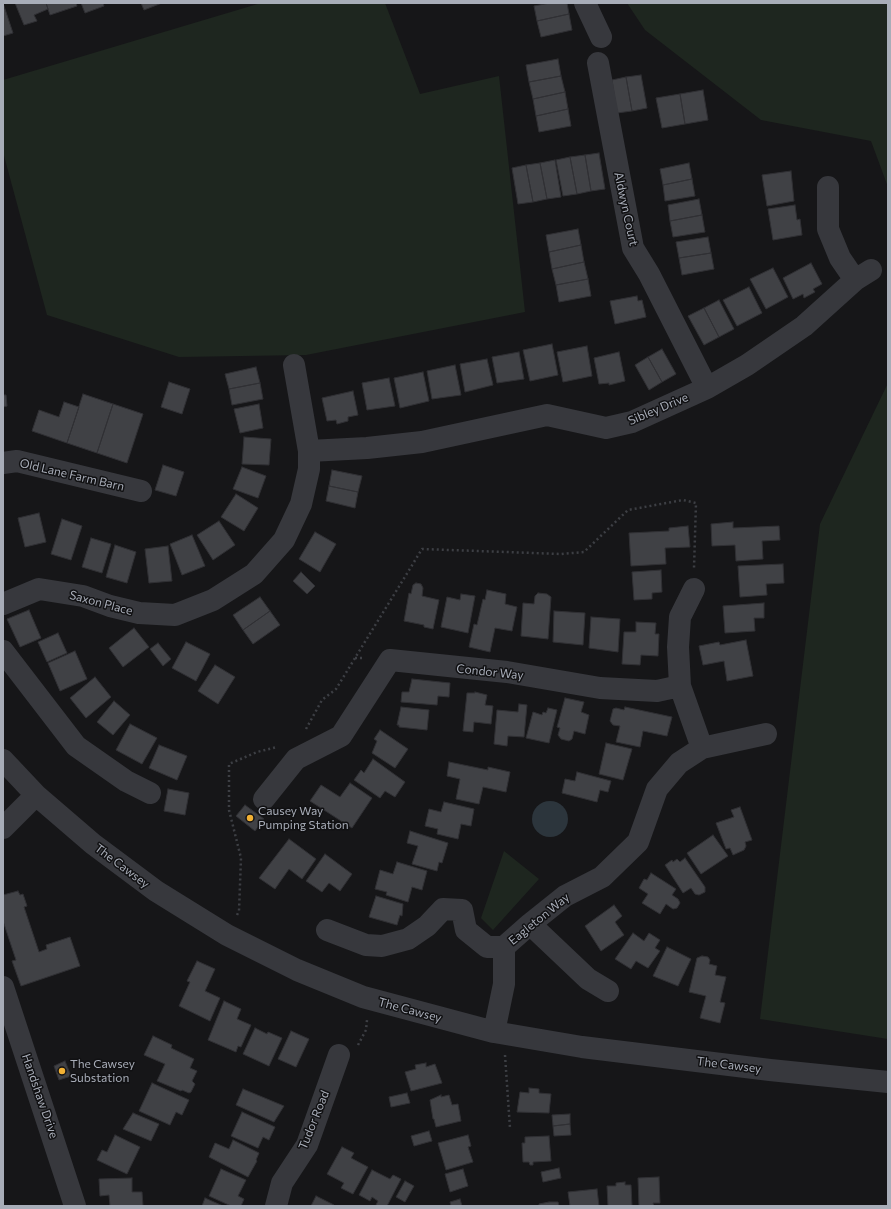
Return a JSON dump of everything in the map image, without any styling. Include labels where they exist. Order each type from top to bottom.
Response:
[{"type":"street","points":[[585,3],[601,37]]},
{"type":"street","name":"Aldwyn Court","points":[[598,63],[633,248],[649,274],[707,388]]},
{"type":"street","name":"Sibley Drive","points":[[309,450],[367,448],[422,442],[547,415],[606,428],[632,422],[707,388],[747,366],[804,326],[863,275],[840,258],[828,229],[828,186]]},
{"type":"street","name":"Saxon Place","points":[[3,604],[39,589],[83,596],[110,606],[139,613],[175,615],[213,600],[254,574],[284,540],[301,504],[309,469],[309,450],[294,365]]},
{"type":"street","name":"Old Lane Farm Barn","points":[[3,463],[17,461],[141,491]]},
{"type":"street","points":[[694,589],[680,617],[678,647],[680,686],[702,748]]},
{"type":"street","points":[[3,651],[76,746],[126,781],[150,793]]},
{"type":"street","name":"Condor Way","points":[[264,799],[296,759],[341,736],[390,660],[507,672],[600,688],[657,691],[680,686]]},
{"type":"street","name":"Eagleton Way","points":[[327,930],[366,945],[382,946],[408,939],[427,926],[443,909],[462,910],[466,930],[487,947],[504,947],[565,896],[602,877],[638,842],[657,790],[679,763],[702,748],[766,734]]},
{"type":"street","name":"The Cawsey","points":[[3,760],[36,795],[93,844],[150,886],[227,935],[297,970],[363,997],[494,1032],[582,1047],[770,1070],[888,1082]]},
{"type":"street","points":[[3,828],[36,795]]},
{"type":"street","points":[[530,924],[588,979],[608,991]]},
{"type":"street","name":"Eagleton Way","points":[[494,1032],[504,984],[504,947]]},
{"type":"street","name":"Handshaw Drive","points":[[3,987],[75,1206]]},
{"type":"street","name":"Tudor Road","points":[[276,1206],[282,1183],[307,1145],[339,1054]]},
{"type":"path","points":[[339,1054],[356,1049],[366,1030],[367,1018]]},
{"type":"path","points":[[505,1055],[510,1128]]},
{"type":"shaded area","points":[[261,3],[385,3],[420,94],[499,76],[525,312],[306,355],[179,357],[47,315],[3,152],[3,80]]},
{"type":"shaded area","points":[[627,3],[888,3],[888,187],[871,141],[761,120],[645,30]]},
{"type":"shaded area","points":[[888,383],[888,1039],[760,1019],[820,524]]},
{"type":"shaded area","points":[[554,801],[563,806],[567,812],[567,826],[563,832],[554,837],[546,837],[537,832],[533,826],[532,815],[537,806],[543,802]]},
{"type":"shaded area","points":[[504,851],[539,879],[493,930],[481,918]]},
{"type":"building","points":[[3,3],[13,33],[3,36]]},
{"type":"building","points":[[15,3],[46,3],[48,9],[34,15],[37,21],[24,25]]},
{"type":"building","points":[[46,3],[76,3],[77,6],[50,15]]},
{"type":"building","points":[[81,3],[103,3],[104,6],[85,13]]},
{"type":"building","points":[[141,3],[162,3],[144,10]]},
{"type":"building","points":[[550,3],[567,3],[569,14],[537,21],[534,6]]},
{"type":"building","points":[[569,14],[572,30],[541,37],[537,21]]},
{"type":"building","points":[[558,59],[561,76],[529,82],[526,65]]},
{"type":"building","points":[[641,75],[647,108],[632,111],[626,77]]},
{"type":"building","points":[[561,76],[565,92],[533,99],[529,82]]},
{"type":"building","points":[[626,77],[632,111],[617,113],[612,80]]},
{"type":"building","points":[[703,90],[708,120],[685,124],[680,94]]},
{"type":"building","points":[[565,92],[568,109],[536,116],[533,99]]},
{"type":"building","points":[[680,94],[685,124],[662,128],[656,98]]},
{"type":"building","points":[[568,109],[571,126],[539,132],[536,116]]},
{"type":"building","points":[[599,153],[605,189],[591,191],[585,155]]},
{"type":"building","points":[[585,155],[591,191],[577,194],[570,157]]},
{"type":"building","points":[[570,157],[577,194],[563,196],[556,160]]},
{"type":"building","points":[[555,160],[561,197],[547,199],[540,163]]},
{"type":"building","points":[[540,163],[547,199],[533,202],[526,165]]},
{"type":"building","points":[[689,163],[692,179],[663,185],[660,169]]},
{"type":"building","points":[[526,165],[533,202],[518,204],[512,168]]},
{"type":"building","points":[[791,171],[794,201],[767,206],[762,175]]},
{"type":"building","points":[[692,179],[695,196],[665,201],[663,185]]},
{"type":"building","points":[[699,199],[702,215],[670,221],[668,205]]},
{"type":"building","points":[[795,205],[797,220],[800,219],[802,235],[773,240],[768,209]]},
{"type":"building","points":[[702,215],[705,232],[673,237],[670,221]]},
{"type":"building","points":[[578,229],[581,245],[549,252],[546,235]]},
{"type":"building","points":[[708,237],[711,253],[679,258],[676,242]]},
{"type":"building","points":[[581,245],[584,262],[552,269],[549,252]]},
{"type":"building","points":[[711,253],[714,269],[682,275],[679,258]]},
{"type":"building","points":[[584,262],[588,279],[556,285],[552,269]]},
{"type":"building","points":[[811,263],[822,284],[813,289],[815,292],[804,298],[803,294],[793,299],[783,278]]},
{"type":"building","points":[[773,268],[788,297],[766,309],[750,279]]},
{"type":"building","points":[[588,279],[591,296],[559,302],[556,285]]},
{"type":"building","points":[[749,287],[762,313],[737,326],[723,300]]},
{"type":"building","points":[[637,296],[638,301],[642,300],[646,317],[615,324],[610,301]]},
{"type":"building","points":[[719,300],[734,329],[719,337],[704,308]]},
{"type":"building","points":[[704,308],[719,337],[704,345],[688,316]]},
{"type":"building","points":[[552,344],[558,375],[530,381],[523,350]]},
{"type":"building","points":[[587,346],[592,376],[563,382],[557,352]]},
{"type":"building","points":[[662,349],[676,374],[662,382],[648,357]]},
{"type":"building","points":[[519,352],[524,379],[497,383],[492,357]]},
{"type":"building","points":[[619,352],[625,381],[609,385],[609,383],[599,384],[594,358]]},
{"type":"building","points":[[648,357],[662,382],[649,390],[635,365]]},
{"type":"building","points":[[487,359],[493,385],[465,392],[460,364]]},
{"type":"building","points":[[455,365],[461,395],[432,399],[427,371]]},
{"type":"building","points":[[256,367],[260,383],[229,389],[225,374]]},
{"type":"building","points":[[423,372],[429,401],[400,408],[394,378]]},
{"type":"building","points":[[389,378],[395,406],[367,410],[362,383]]},
{"type":"building","points":[[169,382],[190,389],[182,414],[161,407]]},
{"type":"building","points":[[260,383],[263,399],[232,405],[229,389]]},
{"type":"building","points":[[353,391],[358,415],[348,417],[348,421],[337,424],[336,420],[327,421],[322,398]]},
{"type":"building","points":[[83,394],[113,404],[97,453],[67,443]]},
{"type":"building","points":[[3,395],[6,395],[7,406],[3,407]]},
{"type":"building","points":[[64,402],[79,407],[67,443],[32,431],[39,410],[59,417]]},
{"type":"building","points":[[113,404],[143,414],[127,463],[97,453]]},
{"type":"building","points":[[259,404],[263,428],[240,433],[234,409]]},
{"type":"building","points":[[244,437],[271,439],[269,465],[242,464]]},
{"type":"building","points":[[163,465],[184,472],[176,496],[155,490]]},
{"type":"building","points":[[242,467],[266,476],[258,498],[233,489]]},
{"type":"building","points":[[332,470],[362,476],[358,492],[329,486]]},
{"type":"building","points":[[329,486],[358,492],[355,508],[326,501]]},
{"type":"building","points":[[236,494],[258,508],[244,531],[221,517]]},
{"type":"building","points":[[39,513],[46,542],[25,547],[18,518]]},
{"type":"building","points":[[62,519],[82,526],[71,560],[51,554]]},
{"type":"building","points":[[219,521],[235,545],[213,560],[197,535]]},
{"type":"building","points":[[733,522],[733,528],[779,526],[780,540],[762,541],[763,559],[736,561],[735,545],[712,546],[711,524]]},
{"type":"building","points":[[688,526],[690,547],[665,548],[666,564],[631,566],[629,533],[669,531],[669,528]]},
{"type":"building","points":[[315,532],[336,544],[320,572],[299,559]]},
{"type":"building","points":[[192,535],[205,566],[182,575],[170,544]]},
{"type":"building","points":[[91,538],[111,544],[102,573],[82,567]]},
{"type":"building","points":[[115,545],[136,552],[127,583],[106,577]]},
{"type":"building","points":[[168,546],[172,581],[149,583],[145,549]]},
{"type":"building","points":[[783,564],[784,583],[766,584],[767,595],[740,597],[738,566]]},
{"type":"building","points":[[661,570],[662,592],[652,593],[652,599],[634,600],[632,572]]},
{"type":"building","points":[[301,572],[315,586],[307,594],[293,581]]},
{"type":"building","points":[[416,583],[421,584],[423,588],[422,596],[439,600],[433,629],[424,627],[424,625],[404,621],[409,593],[411,594],[413,585]]},
{"type":"building","points":[[487,590],[506,594],[505,604],[517,607],[512,631],[495,628],[490,652],[469,647],[474,624],[477,625],[483,599],[485,600]]},
{"type":"building","points":[[538,593],[547,594],[551,597],[548,639],[521,636],[523,603],[534,604],[535,596]]},
{"type":"building","points":[[461,594],[475,596],[468,633],[441,627],[447,597],[460,600]]},
{"type":"building","points":[[260,597],[270,611],[243,630],[233,615]]},
{"type":"building","points":[[764,603],[764,618],[754,618],[755,631],[725,633],[723,606]]},
{"type":"building","points":[[29,610],[41,638],[20,647],[7,619]]},
{"type":"building","points":[[270,611],[280,625],[253,644],[243,630]]},
{"type":"building","points":[[554,611],[585,613],[583,645],[553,642]]},
{"type":"building","points":[[591,617],[620,619],[618,652],[589,648]]},
{"type":"building","points":[[636,622],[656,623],[655,634],[659,634],[658,656],[641,655],[640,665],[622,664],[624,632],[636,632]]},
{"type":"building","points":[[134,628],[149,647],[123,667],[109,648]]},
{"type":"building","points":[[58,633],[67,653],[47,662],[38,642]]},
{"type":"building","points":[[746,640],[753,676],[727,681],[724,661],[703,665],[699,646],[719,642],[720,645]]},
{"type":"building","points":[[186,642],[210,654],[196,681],[172,668]]},
{"type":"building","points":[[158,643],[171,659],[163,666],[150,649]]},
{"type":"building","points":[[75,651],[87,679],[60,691],[48,663]]},
{"type":"building","points":[[215,665],[235,677],[218,704],[198,691]]},
{"type":"building","points":[[95,677],[111,697],[86,718],[70,698]]},
{"type":"building","points":[[412,679],[450,683],[449,697],[438,696],[437,705],[401,702],[402,692],[409,692]]},
{"type":"building","points":[[475,692],[487,695],[485,705],[493,706],[491,724],[474,722],[473,732],[463,731],[467,693]]},
{"type":"building","points":[[565,698],[584,702],[581,712],[589,715],[585,734],[574,731],[572,739],[569,741],[561,739],[558,735],[560,728],[557,727]]},
{"type":"building","points":[[114,701],[130,715],[113,735],[97,722]]},
{"type":"building","points":[[519,704],[527,705],[524,737],[508,736],[507,746],[494,744],[497,710],[518,712]]},
{"type":"building","points":[[401,707],[429,710],[427,730],[399,727],[399,725],[397,725]]},
{"type":"building","points":[[625,707],[672,717],[667,736],[643,731],[640,747],[616,742],[620,726],[613,725],[610,721],[613,709],[616,708],[624,710]]},
{"type":"building","points":[[548,708],[557,710],[549,743],[526,738],[533,712],[542,715],[543,712],[546,713]]},
{"type":"building","points":[[130,724],[157,738],[142,764],[116,750]]},
{"type":"building","points":[[380,730],[408,749],[395,768],[372,753],[377,741],[374,739]]},
{"type":"building","points":[[606,743],[632,749],[623,780],[599,774]]},
{"type":"building","points":[[159,745],[187,756],[177,780],[149,768]]},
{"type":"building","points":[[373,759],[405,782],[395,797],[385,791],[380,798],[354,780],[361,770],[364,773]]},
{"type":"building","points":[[449,762],[488,770],[488,767],[510,772],[506,792],[483,787],[479,804],[456,799],[460,779],[447,776]]},
{"type":"building","points":[[577,772],[611,781],[608,792],[600,790],[597,802],[562,793],[565,779],[575,781]]},
{"type":"building","points":[[350,783],[372,798],[352,828],[310,801],[321,785],[340,797]]},
{"type":"building","points":[[168,789],[189,793],[185,815],[164,811]]},
{"type":"building","points":[[444,802],[474,809],[471,826],[461,824],[458,839],[437,834],[438,829],[425,826],[429,809],[441,812]]},
{"type":"building","name":"Causey Way Pumping Station","points":[[245,805],[264,819],[255,831],[236,816]]},
{"type":"building","points":[[740,807],[752,840],[745,842],[746,846],[744,850],[733,855],[730,848],[726,849],[716,823],[734,817],[731,810]]},
{"type":"building","points":[[410,831],[448,843],[442,863],[439,862],[437,871],[412,864],[418,846],[407,843]]},
{"type":"building","points":[[713,835],[728,856],[701,874],[687,853]]},
{"type":"building","points":[[289,839],[316,859],[302,879],[289,869],[275,889],[259,878]]},
{"type":"building","points":[[325,854],[352,874],[340,891],[329,883],[322,892],[306,881]]},
{"type":"building","points":[[685,858],[705,887],[705,892],[699,895],[695,894],[691,888],[683,893],[665,865],[672,860],[673,862],[677,859],[680,862]]},
{"type":"building","points":[[397,862],[427,871],[422,890],[412,887],[408,902],[386,895],[387,892],[375,889],[380,870],[393,874]]},
{"type":"building","points":[[651,873],[676,889],[672,895],[678,899],[680,903],[677,908],[673,909],[666,904],[660,914],[642,903],[648,894],[639,888],[644,879],[647,880]]},
{"type":"building","points":[[18,891],[20,895],[23,894],[27,906],[24,907],[39,952],[47,949],[46,945],[70,937],[80,966],[21,986],[12,961],[16,960],[3,921],[3,895]]},
{"type":"building","points":[[376,896],[403,904],[402,916],[400,915],[397,925],[369,917]]},
{"type":"building","points":[[614,905],[622,916],[615,922],[624,935],[601,951],[585,926]]},
{"type":"building","points":[[633,933],[644,941],[649,933],[660,940],[655,948],[660,951],[648,968],[636,961],[631,969],[615,959]]},
{"type":"building","points":[[667,947],[691,959],[678,986],[653,976]]},
{"type":"building","points":[[702,956],[708,957],[710,960],[709,964],[717,966],[715,975],[726,977],[720,1002],[725,1003],[720,1023],[700,1018],[706,996],[689,992],[697,958]]},
{"type":"building","points":[[197,961],[215,969],[205,991],[220,998],[210,1021],[179,1006],[190,982],[187,981]]},
{"type":"building","points":[[224,1001],[241,1009],[237,1019],[251,1025],[241,1047],[238,1046],[236,1052],[208,1040]]},
{"type":"building","points":[[255,1028],[267,1034],[268,1032],[282,1038],[269,1066],[243,1054]]},
{"type":"building","points":[[291,1031],[309,1039],[296,1067],[278,1059]]},
{"type":"building","points":[[153,1036],[172,1045],[171,1048],[194,1059],[190,1068],[197,1071],[192,1081],[195,1084],[191,1092],[181,1091],[157,1081],[165,1064],[144,1055]]},
{"type":"building","name":"The Cawsey Substation","points":[[65,1061],[71,1076],[59,1080],[54,1066]]},
{"type":"building","points":[[426,1063],[426,1067],[435,1064],[442,1083],[411,1091],[405,1072],[416,1069],[415,1065]]},
{"type":"building","points":[[152,1083],[189,1100],[182,1115],[176,1112],[170,1125],[139,1111]]},
{"type":"building","points":[[529,1088],[539,1089],[539,1093],[551,1094],[549,1113],[517,1112],[520,1092],[529,1093]]},
{"type":"building","points":[[243,1089],[284,1106],[274,1122],[236,1105]]},
{"type":"building","points":[[407,1093],[410,1103],[391,1107],[389,1097]]},
{"type":"building","points":[[441,1095],[441,1097],[449,1095],[452,1105],[458,1104],[461,1121],[436,1127],[430,1100]]},
{"type":"building","points":[[242,1112],[275,1127],[269,1140],[263,1137],[258,1148],[231,1136]]},
{"type":"building","points":[[133,1113],[159,1124],[151,1141],[123,1129]]},
{"type":"building","points":[[570,1114],[570,1124],[553,1126],[552,1115]]},
{"type":"building","points":[[570,1124],[571,1135],[554,1136],[553,1126]]},
{"type":"building","points":[[429,1131],[432,1141],[414,1146],[411,1136]]},
{"type":"building","points":[[115,1135],[140,1147],[127,1174],[97,1160],[102,1150],[107,1152]]},
{"type":"building","points":[[468,1135],[471,1146],[468,1147],[473,1162],[446,1170],[438,1143]]},
{"type":"building","points":[[549,1136],[551,1161],[533,1162],[533,1165],[530,1165],[529,1162],[523,1162],[522,1143],[525,1143],[525,1137]]},
{"type":"building","points":[[233,1140],[259,1153],[256,1160],[257,1161],[248,1177],[209,1157],[215,1143],[229,1149]]},
{"type":"building","points":[[342,1147],[354,1153],[351,1158],[368,1167],[353,1194],[341,1188],[344,1183],[327,1174]]},
{"type":"building","points":[[559,1168],[561,1178],[543,1182],[541,1172]]},
{"type":"building","points":[[221,1169],[246,1180],[238,1196],[244,1199],[241,1206],[231,1206],[209,1196]]},
{"type":"building","points":[[463,1169],[468,1186],[450,1192],[445,1174]]},
{"type":"building","points":[[372,1170],[390,1179],[393,1175],[401,1179],[387,1206],[378,1206],[376,1205],[378,1201],[372,1197],[370,1201],[359,1195]]},
{"type":"building","points":[[659,1177],[660,1203],[653,1203],[654,1206],[639,1206],[638,1178]]},
{"type":"building","points":[[132,1178],[132,1192],[142,1192],[143,1206],[110,1206],[109,1195],[100,1196],[99,1179]]},
{"type":"building","points":[[405,1181],[414,1186],[405,1202],[396,1197]]},
{"type":"building","points":[[625,1182],[625,1185],[631,1185],[632,1206],[608,1206],[607,1186],[616,1186],[616,1183]]},
{"type":"building","points":[[597,1189],[599,1206],[570,1206],[568,1192]]},
{"type":"building","points":[[316,1196],[334,1205],[311,1206]]},
{"type":"building","points":[[205,1198],[223,1206],[202,1206]]},
{"type":"building","points":[[460,1199],[462,1206],[451,1206],[450,1202]]},
{"type":"building","points":[[558,1202],[559,1206],[539,1206],[539,1204]]},
{"type":"place","name":"Causey Way Pumping Station","points":[[250,818]]},
{"type":"place","name":"The Cawsey Substation","points":[[62,1071]]}]
